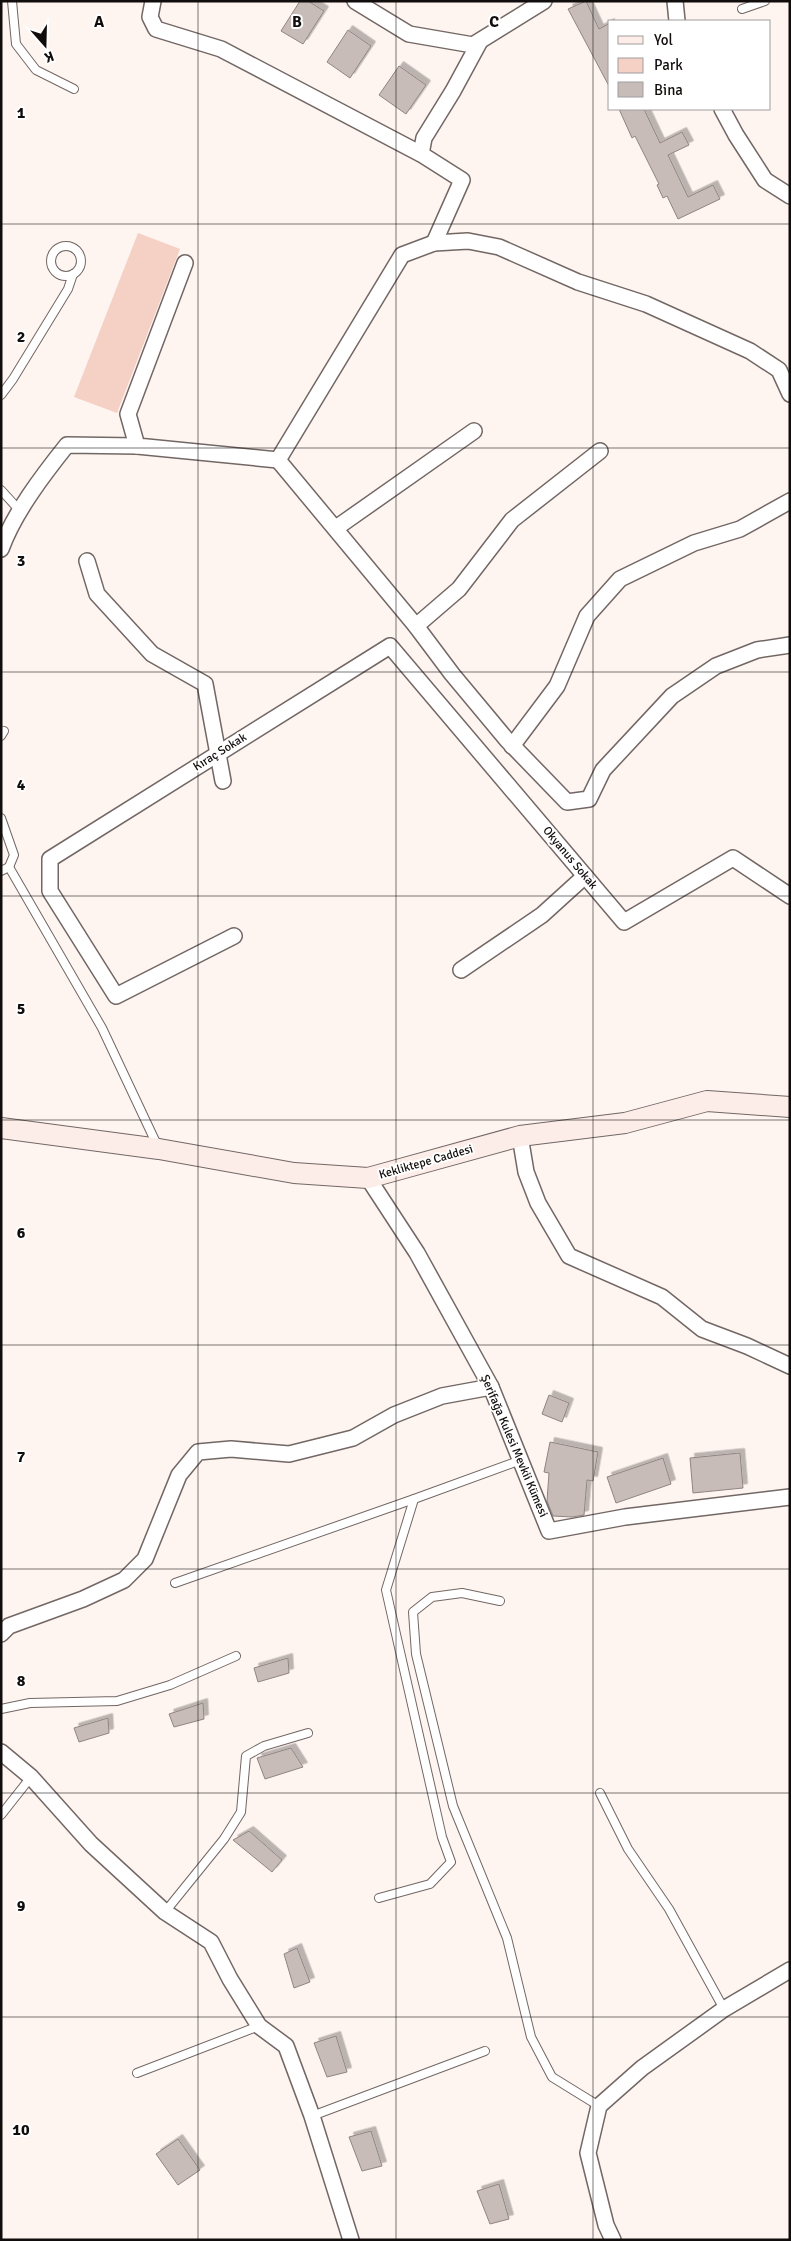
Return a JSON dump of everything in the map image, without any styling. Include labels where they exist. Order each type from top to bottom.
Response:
[{"type":"street","points":[[153,1],[150,17],[156,29],[222,49],[421,154],[462,180],[434,243]]},
{"type":"street","points":[[355,1],[409,34],[473,45],[544,1]]},
{"type":"street","points":[[675,1],[677,20]]},
{"type":"street","points":[[421,154],[424,138],[453,91],[479,43]]},
{"type":"street","points":[[723,110],[765,180],[790,196]]},
{"type":"street","points":[[278,460],[402,255],[434,243],[468,241],[499,247],[578,282],[646,304],[750,351],[779,370],[790,394]]},
{"type":"street","points":[[137,446],[128,414],[185,263]]},
{"type":"street","points":[[336,528],[474,431]]},
{"type":"street","points":[[1,549],[6,536],[42,476],[67,445],[137,446],[278,460]]},
{"type":"street","points":[[416,626],[459,588],[512,520],[600,451]]},
{"type":"street","points":[[278,460],[287,474],[336,528],[512,746],[567,802],[589,799],[603,770],[672,696],[716,666],[757,650],[790,645]]},
{"type":"street","points":[[512,746],[557,686],[587,616],[620,580],[694,543],[740,529],[790,501]]},
{"type":"street","points":[[86,561],[97,594],[152,654],[205,684],[223,781]]},
{"type":"street","name":"Kıraç Sokak","points":[[234,936],[116,996],[50,891],[50,859],[390,646]]},
{"type":"street","name":"Okyanus Sokak","points":[[390,646],[624,922],[733,858],[790,896]]},
{"type":"street","points":[[461,970],[542,915],[585,876]]},
{"type":"street","name":"Kekliktepe Caddesi","points":[[1,1128],[159,1149],[294,1173],[368,1178],[520,1136],[625,1123],[707,1102],[790,1107]]},
{"type":"street","points":[[520,1136],[526,1172],[538,1203],[569,1256],[662,1297],[702,1329],[747,1346],[790,1366]]},
{"type":"street","name":"Şerifağa Kulesi Mevkii Kümesi","points":[[368,1178],[417,1253],[492,1387],[549,1531],[625,1516],[790,1497]]},
{"type":"street","points":[[1,1634],[9,1626],[83,1599],[124,1580],[145,1559],[178,1475],[198,1452],[232,1449],[289,1454],[353,1438],[394,1415],[442,1396],[492,1387]]},
{"type":"street","points":[[1,1752],[31,1777],[92,1844],[165,1912],[211,1942],[230,1979],[259,2026],[286,2046],[312,2116],[351,2240]]},
{"type":"street","points":[[614,2240],[606,2225],[588,2153],[599,2106],[642,2068],[724,2009],[790,1970]]},
{"type":"lane","points":[[12,1],[16,44],[36,70],[74,89]]},
{"type":"lane","points":[[742,9],[765,1]]},
{"type":"lane","points":[[1,395],[13,379],[68,289],[73,274],[80,265],[79,253],[69,246],[59,247],[51,255],[52,267],[61,275],[73,274]]},
{"type":"lane","points":[[1,490],[21,512]]},
{"type":"lane","points":[[1,818],[14,855],[9,867],[1,871]]},
{"type":"lane","points":[[9,867],[102,1028],[159,1149]]},
{"type":"lane","points":[[175,1583],[520,1460]]},
{"type":"lane","points":[[379,1898],[430,1884],[451,1862],[442,1837],[386,1590],[414,1499]]},
{"type":"lane","points":[[500,1601],[462,1593],[432,1597],[413,1612],[416,1654],[453,1806],[508,1938],[531,2037],[552,2077],[599,2106]]},
{"type":"lane","points":[[1,1709],[30,1703],[117,1701],[170,1685],[236,1656]]},
{"type":"lane","points":[[165,1912],[224,1839],[241,1812],[246,1756],[264,1746],[308,1733]]},
{"type":"lane","points":[[1,1815],[31,1777]]},
{"type":"lane","points":[[600,1793],[628,1849],[669,1909],[724,2009]]},
{"type":"lane","points":[[137,2073],[259,2026]]},
{"type":"lane","points":[[312,2116],[485,2052]]},
{"type":"green space","points":[[138,233],[180,249],[117,413],[74,397]]},
{"type":"building","points":[[300,1],[308,1],[324,11],[303,44],[281,31]]},
{"type":"building","points":[[586,1],[599,29],[608,24],[608,84],[568,9]]},
{"type":"building","points":[[348,30],[371,46],[350,78],[327,62]]},
{"type":"building","points":[[399,66],[426,85],[406,114],[379,95]]},
{"type":"building","points":[[619,110],[644,110],[660,143],[682,132],[689,145],[668,155],[688,197],[713,185],[720,199],[678,219],[667,196],[663,198],[657,185],[659,184],[635,136],[632,138]]},
{"type":"building","points":[[549,1395],[569,1403],[562,1422],[542,1414]]},
{"type":"building","points":[[550,1442],[598,1452],[593,1481],[587,1480],[584,1515],[572,1517],[553,1516],[547,1501],[549,1473],[544,1472]]},
{"type":"building","points":[[740,1453],[743,1488],[693,1493],[690,1458]]},
{"type":"building","points":[[663,1458],[671,1484],[616,1503],[607,1477]]},
{"type":"building","points":[[288,1658],[289,1673],[258,1682],[254,1668]]},
{"type":"building","points":[[203,1703],[204,1719],[174,1727],[169,1714]]},
{"type":"building","points":[[108,1718],[109,1733],[79,1742],[74,1728]]},
{"type":"building","points":[[291,1748],[303,1767],[265,1779],[257,1758]]},
{"type":"building","points":[[249,1831],[282,1860],[272,1872],[233,1840]]},
{"type":"building","points":[[297,1948],[310,1982],[294,1988],[284,1954]]},
{"type":"building","points":[[336,2036],[347,2072],[327,2077],[314,2043]]},
{"type":"building","points":[[371,2131],[382,2166],[362,2171],[349,2137]]},
{"type":"building","points":[[178,2139],[200,2170],[178,2185],[156,2154]]},
{"type":"building","points":[[499,2184],[509,2219],[490,2224],[477,2191]]}]
